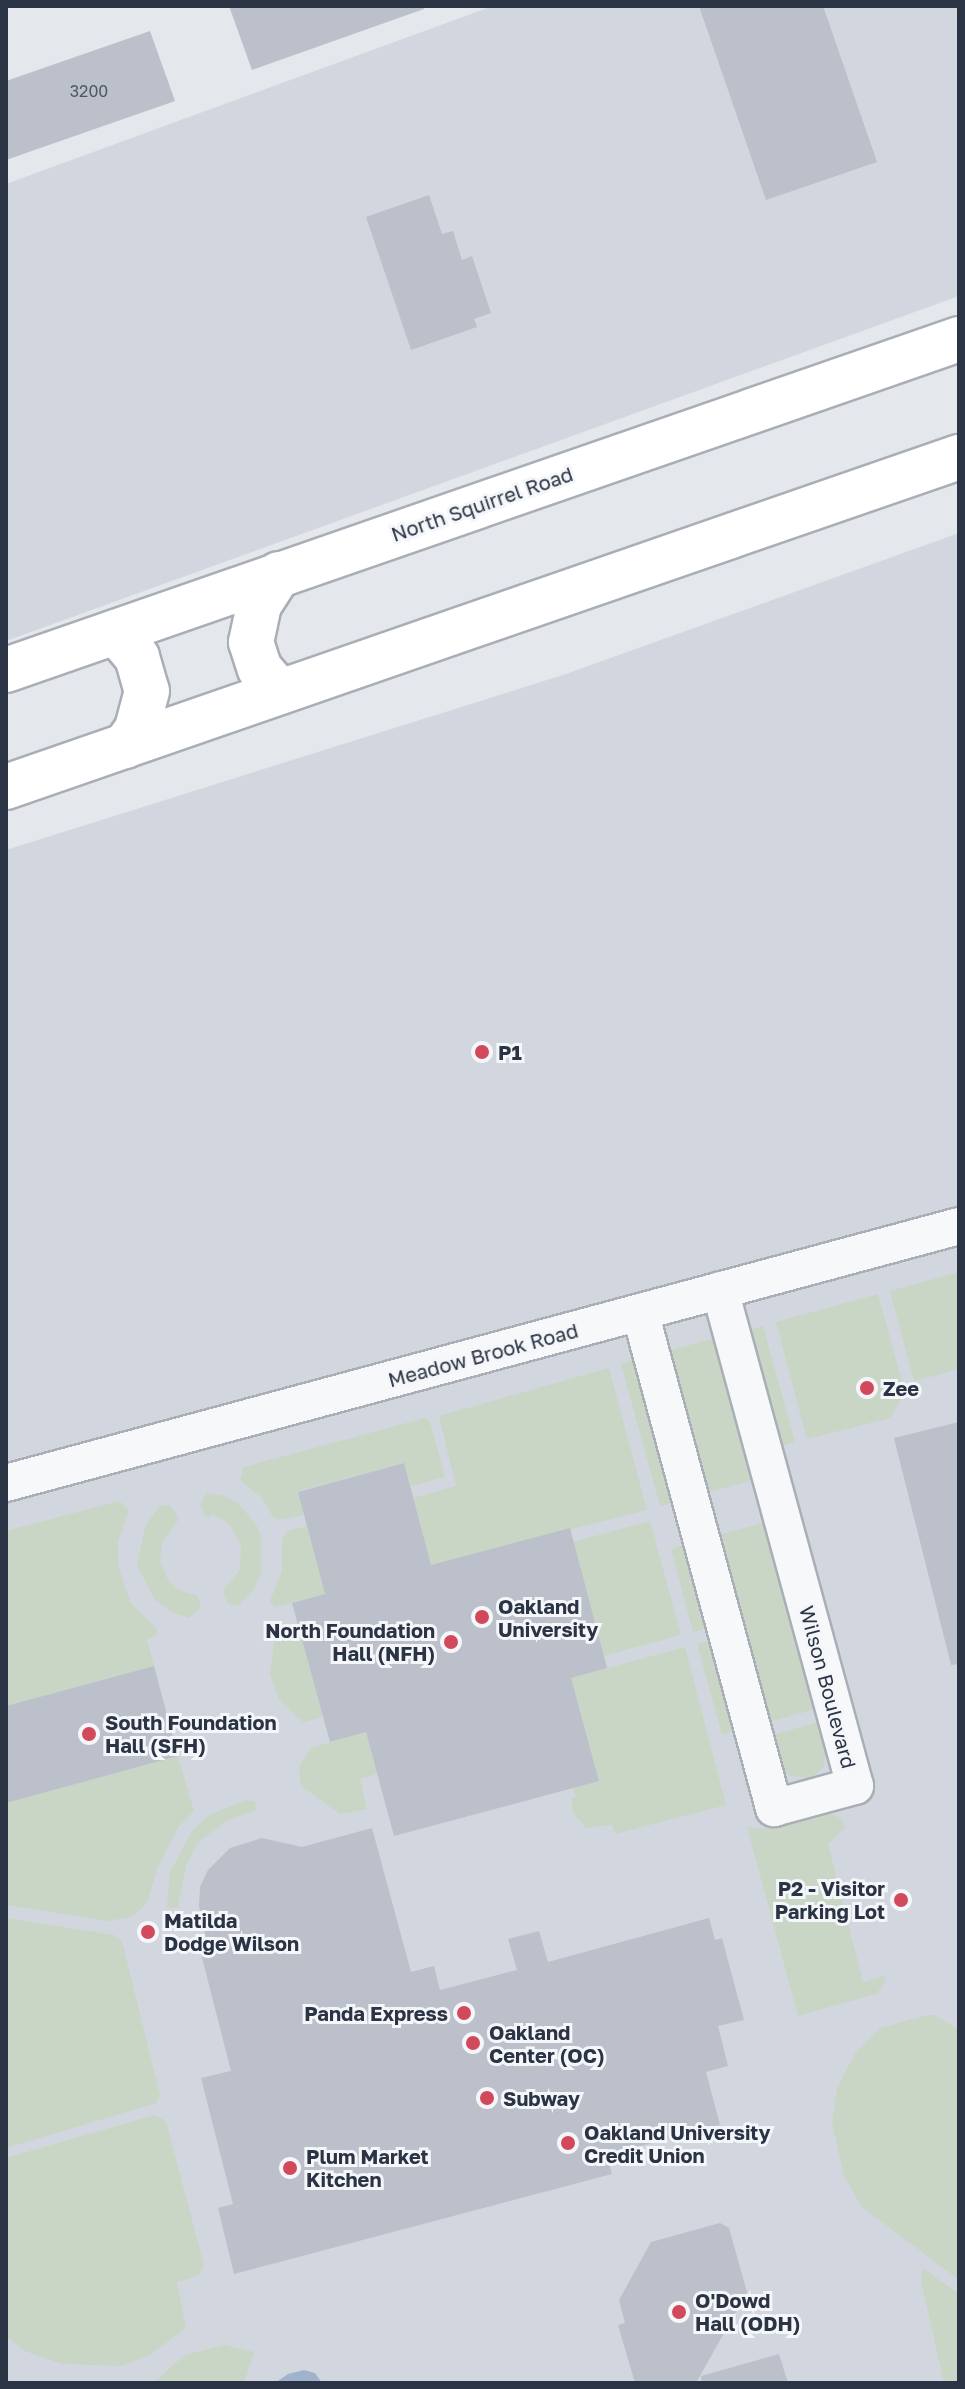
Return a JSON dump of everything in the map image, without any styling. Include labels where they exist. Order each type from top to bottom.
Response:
[{"type":"main road","name":"North Squirrel Road","points":[[6,670],[959,339]]},
{"type":"main road","points":[[6,787],[959,457]]},
{"type":"main road","points":[[279,574],[259,605],[251,642],[260,669],[280,692]]},
{"type":"main road","points":[[116,632],[137,657],[147,691],[137,729],[125,746]]},
{"type":"street","name":"Meadow Brook Road","points":[[6,1483],[959,1226]]},
{"type":"street","name":"Wilson Boulevard","points":[[640,1312],[774,1808],[855,1786],[720,1290]]},
{"type":"shaded area","points":[[493,6],[959,6],[959,296],[6,641],[6,184]]},
{"type":"shaded area","name":"Oakland University","points":[[959,533],[959,2383],[6,2383],[6,850],[563,675]]},
{"type":"green space","points":[[959,1272],[959,1369],[914,1381],[890,1291]]},
{"type":"green space","points":[[878,1294],[905,1393],[890,1418],[807,1439],[776,1322]]},
{"type":"green space","points":[[763,1326],[795,1442],[780,1446],[749,1330]]},
{"type":"green space","points":[[715,1338],[753,1480],[706,1493],[668,1351]]},
{"type":"green space","points":[[635,1360],[674,1502],[660,1506],[621,1364]]},
{"type":"green space","points":[[609,1368],[647,1510],[431,1565],[413,1498],[456,1486],[439,1416]]},
{"type":"green space","points":[[425,1418],[430,1422],[445,1477],[410,1486],[403,1463],[298,1491],[304,1515],[281,1520],[273,1517],[261,1497],[240,1480],[244,1467]]},
{"type":"green space","points":[[207,1493],[225,1496],[240,1505],[257,1526],[261,1538],[261,1573],[253,1591],[238,1606],[227,1603],[223,1590],[240,1570],[241,1544],[229,1524],[216,1516],[209,1518],[204,1515],[200,1504]]},
{"type":"green space","points":[[119,1501],[129,1510],[118,1542],[118,1566],[131,1603],[157,1629],[156,1636],[147,1640],[154,1666],[6,1706],[6,1531]]},
{"type":"green space","points":[[170,1505],[179,1519],[162,1542],[160,1561],[168,1580],[178,1590],[198,1596],[201,1608],[189,1618],[174,1613],[155,1600],[137,1565],[145,1526],[159,1507]]},
{"type":"green space","points":[[650,1521],[681,1635],[603,1656],[573,1542]]},
{"type":"green space","points":[[766,1522],[816,1709],[768,1722],[718,1535]]},
{"type":"green space","points":[[307,1526],[325,1594],[275,1607],[270,1601],[282,1571],[282,1538],[288,1531]]},
{"type":"green space","points":[[685,1545],[708,1628],[693,1632],[671,1549]]},
{"type":"green space","points":[[299,1629],[323,1717],[303,1722],[279,1700],[270,1674],[275,1638]]},
{"type":"green space","points":[[711,1640],[735,1731],[722,1735],[697,1644]]},
{"type":"green space","points":[[685,1647],[726,1805],[615,1834],[612,1825],[586,1828],[574,1814],[571,1799],[576,1797],[573,1788],[599,1780],[571,1678]]},
{"type":"green space","points":[[819,1722],[826,1748],[824,1766],[812,1778],[790,1776],[780,1764],[772,1735]]},
{"type":"green space","points":[[366,1732],[377,1774],[360,1779],[367,1809],[340,1814],[301,1786],[299,1767],[311,1748]]},
{"type":"green space","points":[[178,1756],[194,1811],[179,1826],[158,1867],[147,1902],[134,1916],[108,1921],[6,1905],[6,1803]]},
{"type":"green space","points":[[247,1800],[255,1802],[256,1810],[226,1821],[197,1844],[186,1866],[178,1907],[167,1908],[170,1872],[192,1831],[209,1815]]},
{"type":"green space","points":[[829,1813],[842,1819],[845,1828],[828,1844],[863,1982],[885,1976],[885,1983],[876,1994],[798,2016],[747,1827],[767,1829]]},
{"type":"green space","points":[[6,1918],[114,1935],[122,1941],[160,2095],[156,2103],[6,2148]]},
{"type":"green space","points":[[935,2015],[959,2030],[959,2280],[861,2206],[844,2176],[832,2123],[837,2088],[856,2052],[880,2028]]},
{"type":"green space","points":[[155,2115],[166,2121],[204,2265],[198,2276],[177,2282],[186,2328],[147,2357],[120,2366],[62,2364],[25,2351],[6,2336],[6,2158]]},
{"type":"green space","points":[[923,2268],[959,2294],[959,2383],[944,2383],[921,2281]]},
{"type":"green space","points":[[225,2345],[254,2352],[244,2383],[153,2383],[185,2355]]},
{"type":"water","points":[[304,2370],[315,2373],[322,2383],[275,2383],[288,2374]]},
{"type":"building","points":[[229,6],[424,6],[424,9],[252,70]]},
{"type":"building","points":[[699,6],[823,6],[877,162],[766,200]]},
{"type":"building","points":[[150,31],[175,101],[6,160],[6,81]]},
{"type":"building","points":[[429,195],[442,234],[453,231],[462,260],[472,256],[491,313],[474,319],[477,327],[411,350],[366,217]]},
{"type":"building","points":[[959,1422],[959,1664],[951,1665],[894,1438]]},
{"type":"building","name":"North Foundation Hall (NFH)","points":[[404,1463],[431,1565],[570,1528],[607,1668],[571,1678],[599,1781],[394,1836],[366,1732],[330,1742],[292,1603],[325,1594],[298,1492]]},
{"type":"building","name":"South Foundation Hall (SFH)","points":[[154,1666],[178,1756],[6,1803],[6,1706]]},
{"type":"building","name":"Oakland Center (OC)","points":[[372,1828],[411,1972],[434,1966],[440,1990],[517,1970],[508,1939],[539,1931],[548,1962],[709,1918],[715,1940],[722,1938],[744,2020],[718,2026],[728,2066],[706,2072],[720,2125],[607,2155],[612,2174],[234,2274],[218,2208],[233,2204],[201,2078],[231,2071],[199,1946],[207,1943],[199,1906],[200,1887],[208,1870],[230,1848],[262,1838],[302,1847]]},
{"type":"building","name":"O'Dowd Hall (ODH)","points":[[720,2223],[729,2228],[747,2292],[696,2383],[635,2383],[618,2325],[625,2323],[619,2300],[651,2242]]},
{"type":"building","points":[[779,2354],[788,2383],[702,2383],[701,2376]]},
{"type":"place","name":"P1","points":[[482,1052]]},
{"type":"place","name":"Zee","points":[[867,1388]]},
{"type":"place","name":"Oakland University","points":[[482,1617]]},
{"type":"place","name":"North Foundation Hall (NFH)","points":[[451,1642]]},
{"type":"place","name":"South Foundation Hall (SFH)","points":[[89,1734]]},
{"type":"place","name":"P2 - Visitor Parking Lot","points":[[901,1900]]},
{"type":"place","name":"Matilda Dodge Wilson","points":[[148,1932]]},
{"type":"place","name":"Panda Express","points":[[464,2013]]},
{"type":"place","name":"Oakland Center (OC)","points":[[473,2043]]},
{"type":"place","name":"Subway","points":[[487,2098]]},
{"type":"place","name":"Oakland University Credit Union","points":[[568,2143]]},
{"type":"place","name":"Plum Market Kitchen","points":[[290,2168]]},
{"type":"place","name":"O'Dowd Hall (ODH)","points":[[679,2312]]}]
